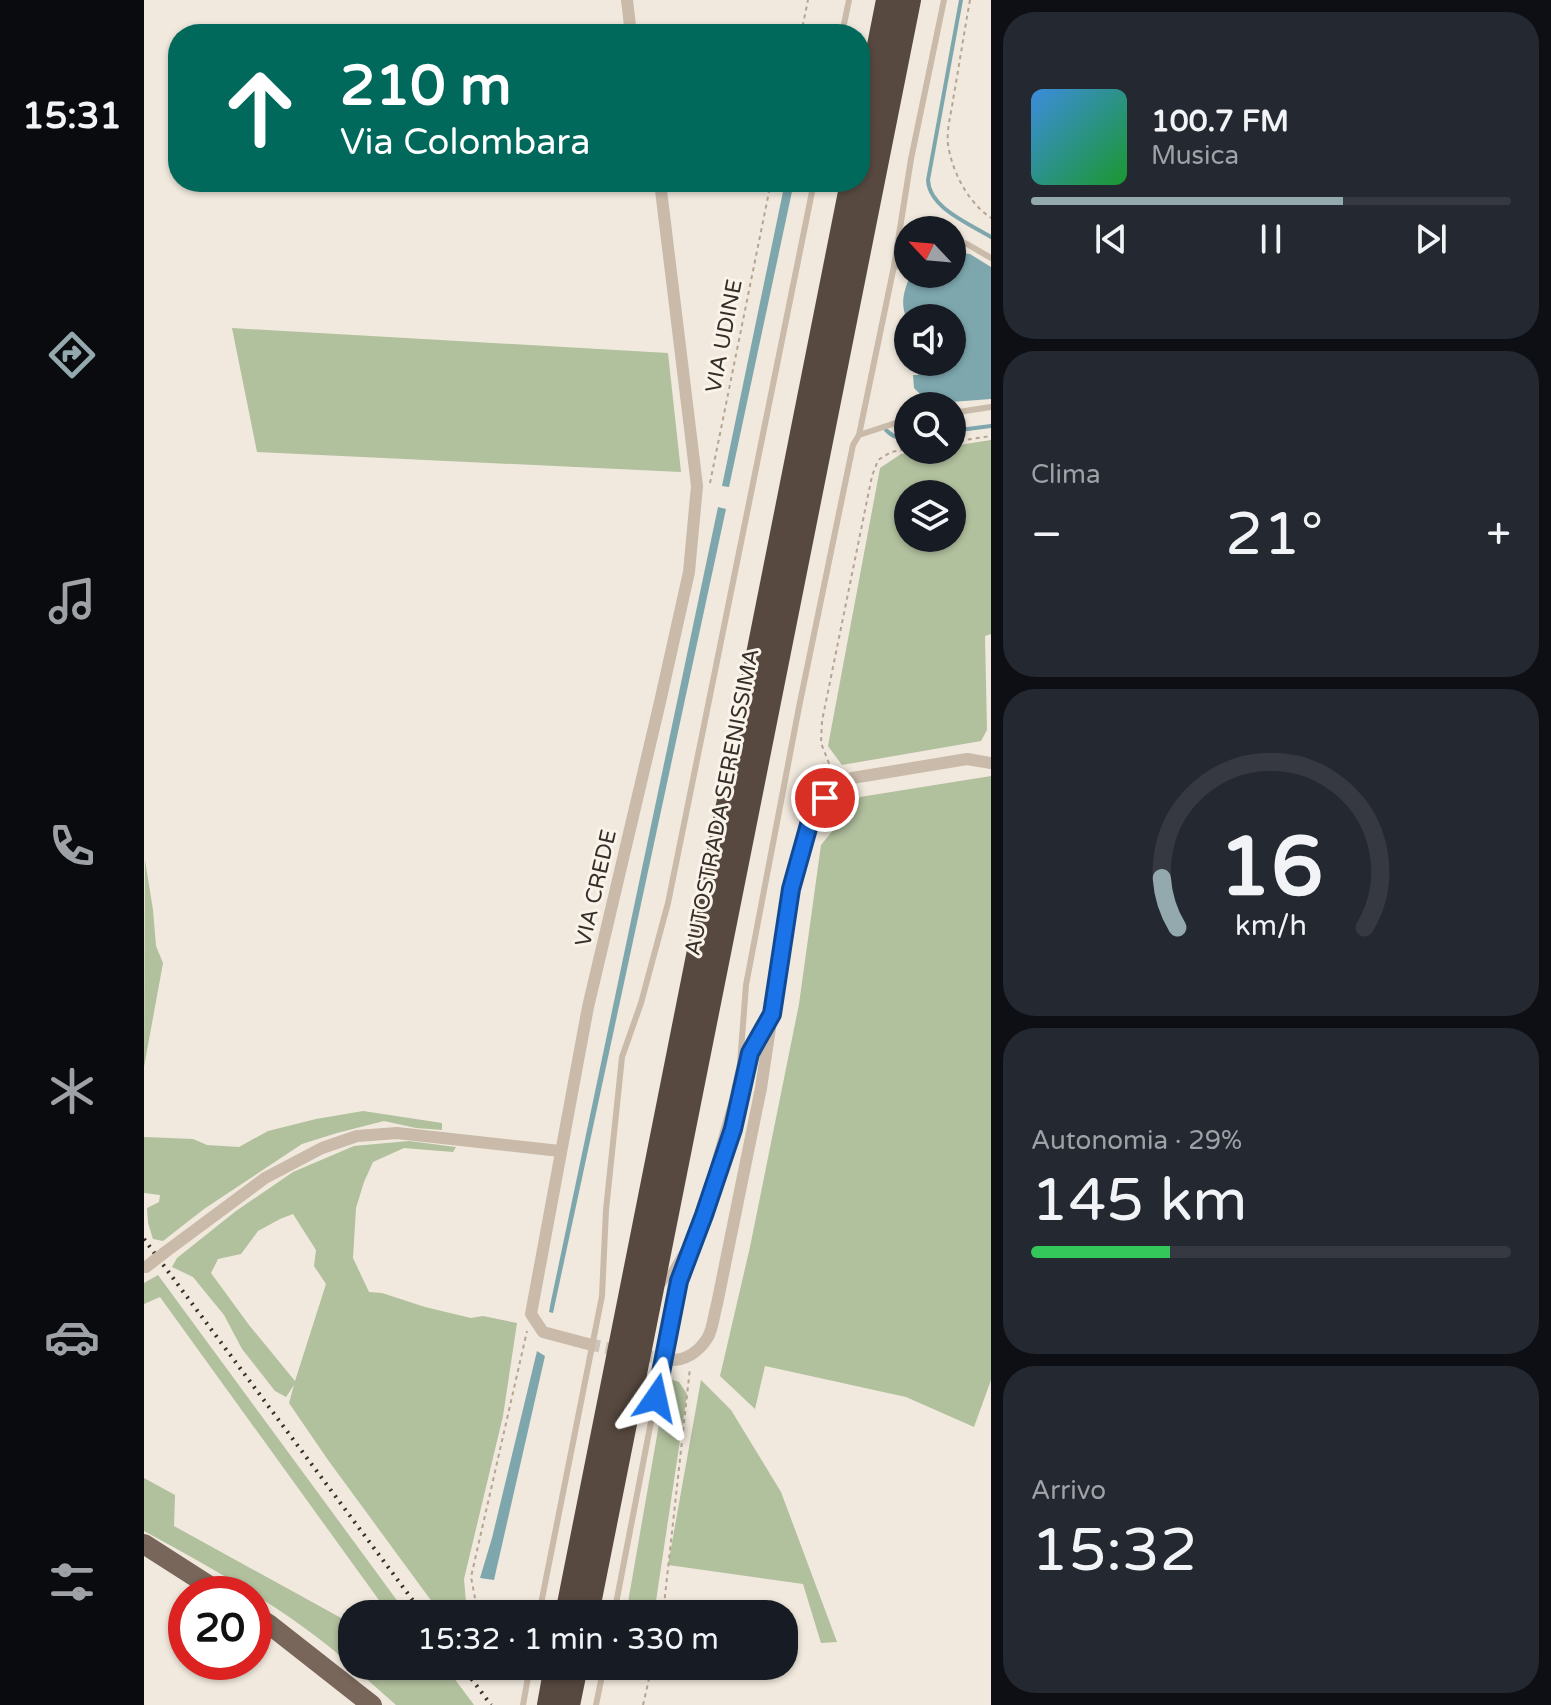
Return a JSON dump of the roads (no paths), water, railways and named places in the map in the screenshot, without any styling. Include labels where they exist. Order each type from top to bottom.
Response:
[{"type":"highway","points":[[870,91],[888,0]]},
{"type":"highway","name":"AUTOSTRADA SERENISSIMA","points":[[590,1600],[909,0]]},
{"type":"highway","name":"AUTOSTRADA SERENISSIMA","points":[[570,1600],[850,192]]},
{"type":"highway","points":[[549,1705],[553,1680]]},
{"type":"highway","points":[[568,1705],[573,1680]]},
{"type":"main road","points":[[144,1544],[194,1576]]},
{"type":"main road","points":[[272,1627],[372,1705]]},
{"type":"street","points":[[627,0],[630,24]]},
{"type":"street","name":"VIA CREDE","points":[[588,1344],[543,1332],[531,1314],[588,1007],[689,572],[697,486],[661,192]]},
{"type":"street","points":[[665,1365],[691,1355],[708,1336],[717,1304],[761,1088],[791,889],[812,814],[839,783],[852,778],[967,759],[991,763]]},
{"type":"street","points":[[145,1268],[265,1178],[322,1148],[357,1136],[397,1133],[560,1151]]},
{"type":"lane","points":[[844,24],[849,0]]},
{"type":"lane","points":[[902,216],[944,0]]},
{"type":"lane","points":[[542,1600],[602,1296],[606,1210],[622,1057],[641,1003],[668,903],[812,192]]},
{"type":"lane","points":[[966,244],[991,258]]},
{"type":"lane","points":[[710,1196],[712,1170],[740,1064],[746,985],[799,707],[894,266]]},
{"type":"lane","points":[[966,411],[991,407]]},
{"type":"lane","points":[[859,435],[894,424]]},
{"type":"lane","points":[[617,1600],[679,1281],[733,1129],[750,1053],[772,1014]]},
{"type":"lane","points":[[647,1310],[704,1215]]},
{"type":"lane","points":[[523,1705],[527,1680]]},
{"type":"lane","points":[[596,1705],[601,1680]]},
{"type":"water","points":[[783,192],[792,192],[729,487],[722,486]]},
{"type":"water","points":[[966,254],[991,267],[991,399],[966,401],[966,392],[918,392],[914,388],[913,376],[966,376],[966,304],[903,304],[906,288],[966,288]]},
{"type":"water","points":[[718,507],[726,509],[553,1313],[549,1312],[551,1301]]},
{"type":"water","points":[[537,1351],[545,1356],[494,1580],[480,1578],[492,1538]]},
{"type":"waterway","points":[[961,0],[928,180],[930,190],[943,207],[991,237]]},
{"type":"waterway","points":[[966,429],[991,426]]},
{"type":"waterway","points":[[886,430],[894,436]]},
{"type":"tunnel","points":[[588,1344],[668,1360]]},
{"type":"railway","points":[[144,1239],[413,1600]]},
{"type":"railway","points":[[472,1680],[491,1705]]}]
